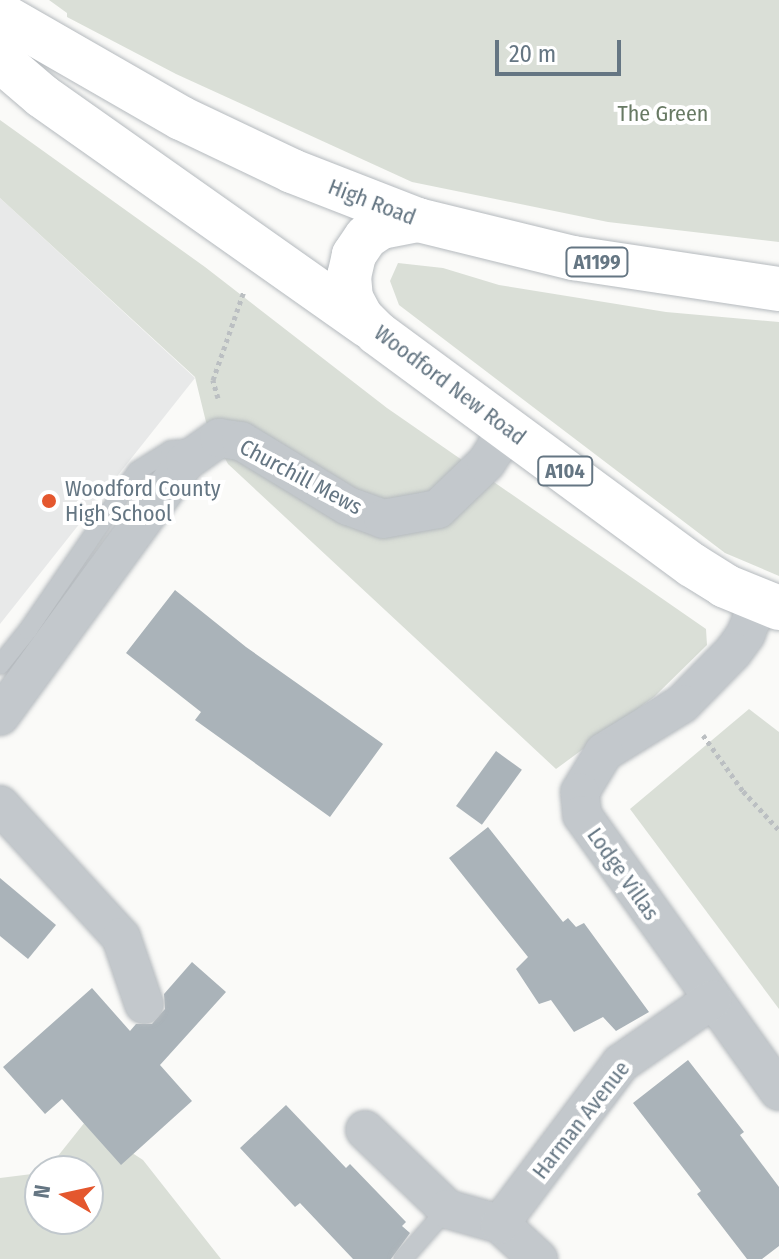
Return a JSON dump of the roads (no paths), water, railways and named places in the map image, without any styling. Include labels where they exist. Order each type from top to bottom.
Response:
[{"type":"main road","name":"High Road","points":[[0,14],[181,118],[292,171],[418,220],[573,258],[779,289]]},
{"type":"main road","name":"A104","points":[[0,60],[42,96],[377,333]]},
{"type":"main road","name":"Woodford New Road","points":[[418,220],[381,227],[366,237],[354,255],[349,276],[351,298],[361,317],[377,333],[692,565],[769,604]]},
{"type":"street","name":"Churchill Mews","points":[[0,716],[185,462],[217,443],[241,441],[348,506],[383,519],[438,509],[486,463],[508,429]]},
{"type":"street","name":"Lodge Villas","points":[[769,604],[740,643],[682,704],[604,752],[580,792],[582,815],[779,1091]]},
{"type":"street","points":[[0,805],[121,937],[144,1004]]},
{"type":"street","name":"Harman Avenue","points":[[500,1224],[621,1063],[712,1000]]},
{"type":"street","points":[[365,1130],[447,1209],[500,1224],[538,1259]]},
{"type":"lane","points":[[0,665],[28,630],[137,471],[170,450],[217,443]]},
{"type":"lane","points":[[403,1259],[447,1209]]},
{"type":"place","name":"Woodford County High School","points":[[49,501]]},
{"type":"park label","name":"The Green","points":[[663,114]]}]
